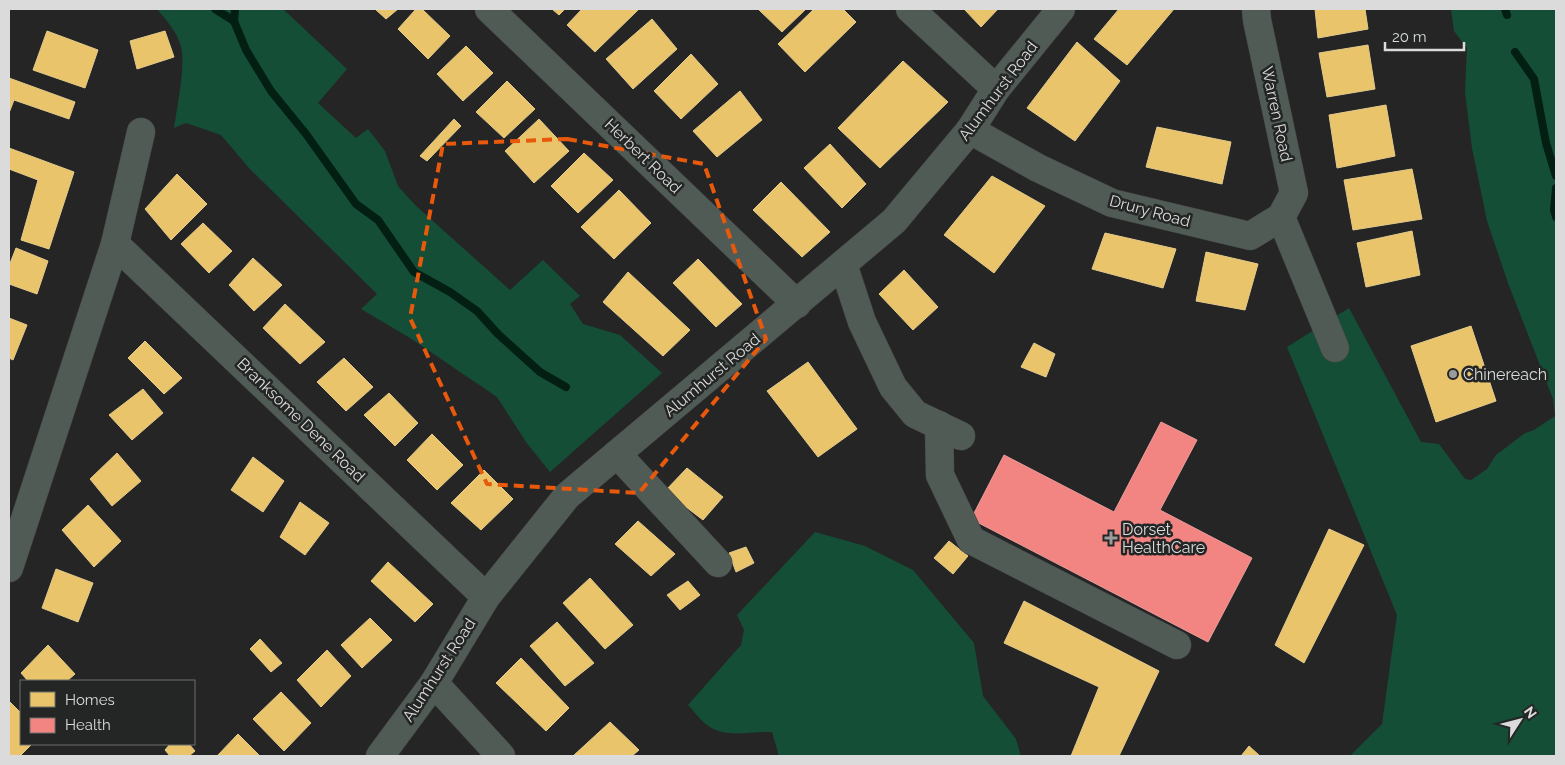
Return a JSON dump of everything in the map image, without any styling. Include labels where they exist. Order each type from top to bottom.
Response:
[{"type":"street","name":"Herbert Road","points":[[489,9],[797,304]]},
{"type":"street","points":[[910,9],[996,89]]},
{"type":"street","name":"Alumhurst Road","points":[[380,756],[434,683],[486,597],[567,496],[894,221],[970,130],[996,89],[1061,9]]},
{"type":"street","name":"Warren Road","points":[[1256,9],[1276,114],[1294,193],[1281,217]]},
{"type":"street","name":"Drury Road","points":[[970,130],[1038,168],[1112,203],[1250,236],[1281,217]]},
{"type":"street","points":[[9,568],[115,244],[141,132]]},
{"type":"street","points":[[1281,217],[1335,348]]},
{"type":"street","name":"Branksome Dene Road","points":[[115,244],[486,597]]},
{"type":"street","points":[[843,264],[862,322],[893,387],[915,414],[950,431],[940,475],[971,540],[1177,645]]},
{"type":"street","points":[[617,454],[718,563]]},
{"type":"street","points":[[434,683],[501,756]]},
{"type":"highlighted area","points":[[567,139],[704,164],[766,339],[639,493],[487,484],[410,318],[443,144]]},
{"type":"green space","points":[[157,9],[283,9],[347,69],[318,103],[356,138],[368,129],[385,151],[398,186],[415,205],[510,290],[543,260],[580,296],[570,304],[583,324],[620,335],[662,373],[550,472],[526,442],[497,397],[410,338],[361,309],[377,294],[249,168],[221,135],[186,123],[174,128],[181,80],[182,53],[176,35]]},
{"type":"green space","points":[[1451,9],[1556,9],[1556,756],[1350,756],[1382,724],[1397,615],[1287,347],[1349,308],[1421,442],[1439,444],[1465,479],[1471,480],[1487,469],[1496,455],[1525,433],[1534,430],[1555,416],[1553,399],[1508,283],[1487,221],[1472,148],[1465,92],[1467,48],[1454,31]]},
{"type":"green space","points":[[815,532],[865,546],[913,570],[974,643],[983,696],[1016,739],[1021,756],[779,756],[772,732],[722,732],[707,725],[699,718],[688,705],[741,645],[744,630],[737,615]]},
{"type":"building: Homes","points":[[375,9],[398,9],[386,19]]},
{"type":"building: Homes","points":[[416,9],[422,9],[450,36],[428,59],[398,29]]},
{"type":"building: Homes","points":[[552,9],[565,9],[559,15]]},
{"type":"building: Homes","points":[[582,9],[639,9],[595,52],[567,25]]},
{"type":"building: Homes","points":[[758,9],[806,9],[782,32]]},
{"type":"building: Homes","points":[[814,9],[843,9],[856,22],[805,72],[778,44]]},
{"type":"building: Homes","points":[[964,9],[998,9],[981,27]]},
{"type":"building: Homes","points":[[1119,9],[1174,9],[1127,65],[1094,39]]},
{"type":"building: Homes","points":[[1315,9],[1365,9],[1368,29],[1318,38]]},
{"type":"building: Homes","points":[[652,19],[677,49],[633,89],[606,59]]},
{"type":"building: Homes","points":[[47,31],[98,50],[85,88],[33,70]]},
{"type":"building: Homes","points":[[165,31],[174,57],[137,69],[130,41]]},
{"type":"building: Homes","points":[[1077,42],[1120,81],[1075,141],[1027,108]]},
{"type":"building: Homes","points":[[1368,45],[1375,89],[1327,97],[1319,53]]},
{"type":"building: Homes","points":[[466,46],[493,73],[463,101],[437,74]]},
{"type":"building: Homes","points":[[691,54],[718,84],[681,119],[654,91]]},
{"type":"building: Homes","points":[[903,61],[948,102],[880,168],[838,128]]},
{"type":"building: Homes","points":[[9,78],[75,102],[69,119],[14,100],[9,113]]},
{"type":"building: Homes","points":[[507,81],[535,109],[504,138],[476,112]]},
{"type":"building: Homes","points":[[740,91],[762,120],[717,157],[693,131]]},
{"type":"building: Homes","points":[[1386,105],[1395,156],[1337,168],[1329,115]]},
{"type":"building: Homes","points":[[454,119],[461,126],[427,161],[420,156]]},
{"type":"building: Homes","points":[[539,119],[569,151],[534,183],[505,151]]},
{"type":"building: Homes","points":[[1157,127],[1231,142],[1222,184],[1146,167]]},
{"type":"building: Homes","points":[[830,144],[866,184],[842,208],[804,168]]},
{"type":"building: Homes","points":[[9,148],[74,172],[49,249],[21,240],[38,180],[9,169]]},
{"type":"building: Homes","points":[[584,153],[613,180],[578,213],[551,186]]},
{"type":"building: Homes","points":[[1412,169],[1422,219],[1353,230],[1344,180]]},
{"type":"building: Homes","points":[[177,174],[207,204],[171,240],[145,209]]},
{"type":"building: Homes","points":[[992,176],[1045,206],[994,273],[944,235]]},
{"type":"building: Homes","points":[[781,182],[830,232],[802,257],[753,210]]},
{"type":"building: Homes","points":[[619,190],[651,223],[614,259],[581,227]]},
{"type":"building: Homes","points":[[203,223],[232,251],[209,273],[181,244]]},
{"type":"building: Homes","points":[[1412,231],[1420,275],[1366,287],[1357,243]]},
{"type":"building: Homes","points":[[1105,233],[1176,249],[1163,288],[1092,269]]},
{"type":"building: Homes","points":[[16,248],[48,261],[37,294],[9,284],[9,266]]},
{"type":"building: Homes","points":[[1206,252],[1258,264],[1245,310],[1196,301]]},
{"type":"building: Homes","points":[[253,258],[282,285],[254,311],[229,285]]},
{"type":"building: Homes","points":[[698,259],[742,304],[716,327],[673,283]]},
{"type":"building: Homes","points":[[904,270],[938,307],[913,330],[879,294]]},
{"type":"building: Homes","points":[[628,272],[690,330],[663,356],[603,302]]},
{"type":"building: Homes","points":[[285,304],[325,342],[300,364],[263,328]]},
{"type":"building: Homes","points":[[9,318],[27,325],[13,360],[9,358]]},
{"type":"building: Homes","name":"Chinereach","points":[[1471,326],[1496,401],[1436,422],[1411,346]]},
{"type":"building: Homes","points":[[145,341],[182,378],[164,394],[128,358]]},
{"type":"building: Homes","points":[[1034,343],[1055,354],[1046,377],[1021,367]]},
{"type":"building: Homes","points":[[344,358],[373,387],[346,411],[317,382]]},
{"type":"building: Homes","points":[[808,362],[857,429],[818,457],[767,391]]},
{"type":"building: Homes","points":[[143,389],[163,413],[132,440],[109,415]]},
{"type":"building: Homes","points":[[389,393],[418,423],[395,446],[364,415]]},
{"type":"building: Homes","points":[[432,434],[463,465],[437,490],[407,460]]},
{"type":"building: Homes","points":[[117,453],[141,481],[112,506],[90,479]]},
{"type":"building: Homes","points":[[253,457],[284,481],[263,512],[231,490]]},
{"type":"building: Homes","points":[[687,468],[723,497],[703,520],[665,491]]},
{"type":"building: Homes","points":[[484,470],[513,499],[481,530],[451,503]]},
{"type":"building: Homes","points":[[300,502],[329,523],[305,555],[280,537]]},
{"type":"building: Homes","points":[[88,505],[121,541],[94,567],[62,530]]},
{"type":"building: Homes","points":[[638,521],[675,554],[651,576],[615,544]]},
{"type":"building: Homes","points":[[1329,529],[1364,545],[1304,663],[1275,645]]},
{"type":"building: Homes","points":[[949,541],[968,556],[953,574],[934,558]]},
{"type":"building: Homes","points":[[746,547],[754,563],[736,572],[729,553]]},
{"type":"building: Homes","points":[[388,562],[433,604],[415,622],[371,581]]},
{"type":"building: Homes","points":[[56,569],[93,583],[78,622],[42,608]]},
{"type":"building: Homes","points":[[590,578],[633,625],[605,649],[563,603]]},
{"type":"building: Homes","points":[[688,581],[700,595],[680,610],[667,595]]},
{"type":"building: Homes","points":[[1024,601],[1159,671],[1119,756],[1071,756],[1099,687],[1004,643]]},
{"type":"building: Homes","points":[[370,618],[392,640],[362,668],[341,645]]},
{"type":"building: Homes","points":[[557,622],[594,663],[565,686],[530,646]]},
{"type":"building: Homes","points":[[260,639],[282,663],[271,672],[250,649]]},
{"type":"building: Homes","points":[[48,645],[75,674],[68,680],[27,680],[21,673]]},
{"type":"building: Homes","points":[[327,650],[351,676],[321,707],[297,680]]},
{"type":"building: Homes","points":[[521,658],[569,708],[546,731],[496,683]]},
{"type":"building: Homes","points":[[281,692],[311,723],[284,751],[253,719]]},
{"type":"building: Homes","points":[[9,701],[20,712],[20,745],[31,745],[20,756],[11,756],[9,754]]},
{"type":"building: Homes","points":[[610,722],[639,750],[632,756],[573,756]]},
{"type":"building: Homes","points":[[238,734],[260,756],[217,756]]},
{"type":"building: Homes","points":[[169,745],[190,745],[195,751],[189,756],[170,756],[165,750]]},
{"type":"building: Homes","points":[[1249,746],[1260,756],[1241,756]]},
{"type":"building: Health","name":"Dorset HealthCare","points":[[1161,422],[1197,440],[1160,510],[1252,558],[1208,642],[971,519],[1004,455],[1114,512]]},
{"type":"waterway","points":[[215,9],[234,21]]},
{"type":"waterway","points":[[235,9],[234,21],[246,50],[271,91],[306,134],[356,204],[378,220],[414,272],[450,292],[477,311],[498,334],[540,372],[566,387]]},
{"type":"waterway","points":[[1505,9],[1507,15]]},
{"type":"waterway","points":[[1515,52],[1534,79],[1546,143],[1556,176]]},
{"type":"waterway","points":[[1556,188],[1554,210],[1556,217]]},
{"type":"place","name":"Chinereach","points":[[1453,374]]},
{"type":"place","name":"Dorset HealthCare","points":[[1111,538]]}]
